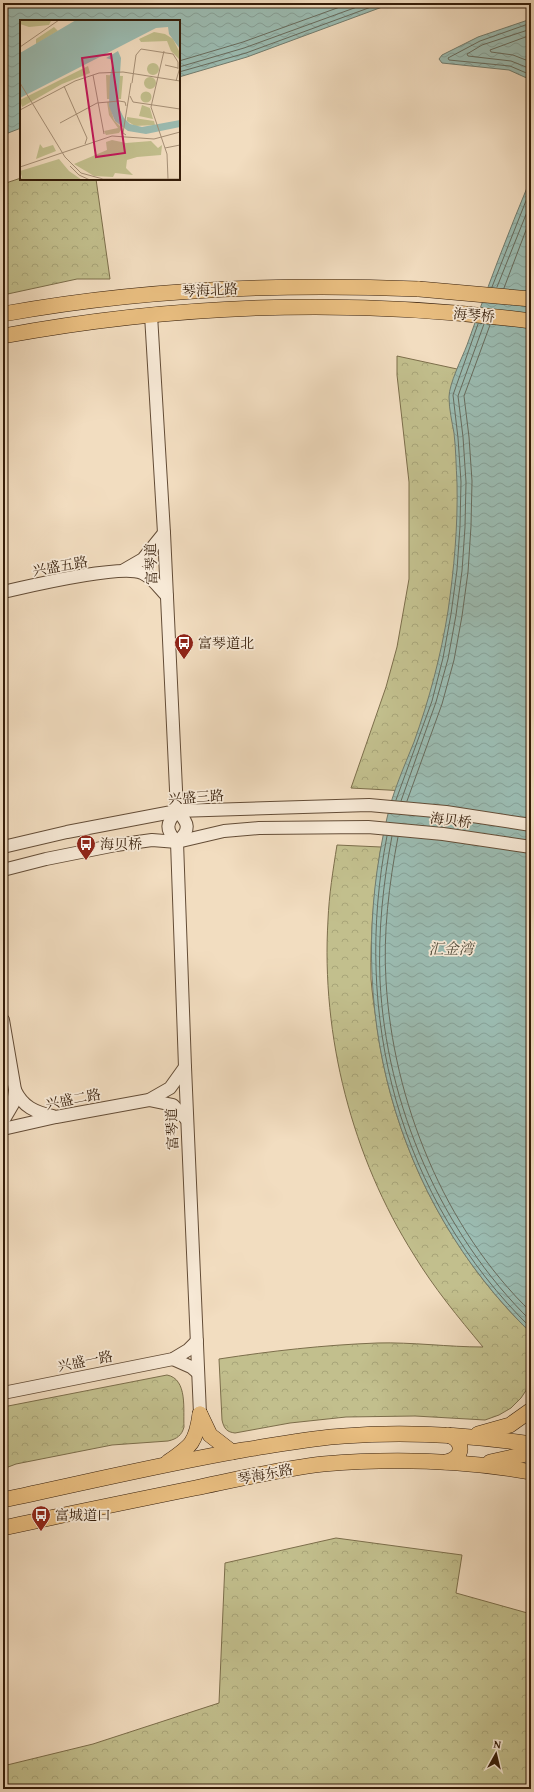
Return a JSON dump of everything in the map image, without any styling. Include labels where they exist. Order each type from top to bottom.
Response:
[{"type":"main road","name":"琴海北路","points":[[3,314],[106,298],[211,289],[303,286],[419,289]]},
{"type":"main road","name":"海琴桥","points":[[419,289],[531,299]]},
{"type":"main road","name":"琴海北路","points":[[3,336],[67,325],[151,315],[227,310],[296,308],[418,310]]},
{"type":"main road","name":"海琴桥","points":[[418,310],[531,321]]},
{"type":"main road","points":[[466,1436],[510,1425],[531,1410]]},
{"type":"main road","points":[[200,1414],[210,1435],[232,1452]]},
{"type":"main road","points":[[162,1466],[185,1450],[192,1443],[197,1433],[200,1414]]},
{"type":"main road","name":"琴海东路","points":[[3,1500],[162,1466],[294,1441],[345,1436],[396,1434],[466,1436],[531,1444]]},
{"type":"main road","points":[[446,1462],[453,1461],[458,1456],[460,1449],[459,1442],[454,1437],[448,1435]]},
{"type":"main road","points":[[479,1465],[531,1453]]},
{"type":"main road","name":"琴海东路","points":[[3,1528],[291,1468],[384,1460],[446,1462],[531,1472]]},
{"type":"street","name":"富琴道","points":[[151,315],[164,533],[177,811]]},
{"type":"street","points":[[123,571],[143,559],[164,533]]},
{"type":"street","points":[[123,571],[136,571],[148,576],[167,596]]},
{"type":"street","name":"兴盛五路","points":[[3,592],[123,571]]},
{"type":"street","name":"兴盛三路","points":[[3,847],[66,832],[177,811],[369,805]]},
{"type":"street","name":"海贝桥","points":[[369,805],[446,812],[531,825]]},
{"type":"street","points":[[6,871],[116,845],[152,840],[177,842],[184,835],[187,828],[186,822],[177,811],[170,818],[168,825],[169,832],[177,842]]},
{"type":"street","name":"海贝桥","points":[[177,842],[224,831],[296,827],[368,827],[451,835],[531,847]]},
{"type":"street","name":"富琴道","points":[[177,842],[200,1414]]},
{"type":"street","points":[[3,1020],[15,1090],[13,1104],[3,1121]]},
{"type":"street","name":"兴盛二路","points":[[3,1129],[56,1117],[149,1100],[170,1088],[179,1078],[185,1067]]},
{"type":"street","points":[[15,1090],[22,1101],[31,1110],[56,1117]]},
{"type":"street","name":"兴盛二路","points":[[149,1100],[173,1105],[187,1120]]},
{"type":"street","name":"兴盛一路","points":[[3,1393],[173,1359],[188,1350],[197,1341]]},
{"type":"street","points":[[173,1359],[191,1367],[198,1373]]},
{"type":"green space","points":[[20,178],[20,180],[96,180],[110,279],[77,279],[3,295],[3,184]]},
{"type":"green space","points":[[397,356],[531,385],[424,792],[351,788],[386,687],[397,647],[409,579],[409,482],[397,375]]},
{"type":"green space","points":[[337,845],[381,847],[373,913],[371,979],[383,1063],[394,1106],[426,1189],[448,1228],[472,1266],[500,1301],[531,1333],[531,1381],[521,1398],[511,1408],[499,1415],[485,1420],[415,1416],[346,1417],[290,1423],[232,1433],[226,1430],[222,1420],[219,1359],[258,1353],[337,1345],[377,1343],[483,1347],[438,1291],[414,1255],[392,1217],[373,1178],[358,1137],[345,1094],[336,1051],[330,1008],[327,964],[329,901]]},
{"type":"green space","points":[[167,1375],[174,1378],[178,1382],[183,1396],[184,1427],[182,1432],[176,1438],[168,1441],[112,1445],[16,1464],[3,1469],[3,1407]]},
{"type":"green space","points":[[336,1538],[462,1555],[456,1593],[531,1614],[531,1789],[3,1789],[3,1766],[93,1744],[219,1703],[225,1563]]},
{"type":"water","points":[[3,3],[393,3],[247,57],[180,77],[180,20],[20,20],[20,128],[3,135]]},
{"type":"water","points":[[531,19],[531,80],[509,70],[442,63],[439,59],[442,55],[478,37]]},
{"type":"water","name":"汇金湾","points":[[531,178],[531,1333],[483,1280],[444,1222],[413,1160],[391,1095],[377,1027],[372,958],[375,888],[389,808],[430,694],[442,645],[448,611],[457,515],[455,446],[449,397],[450,392],[453,378]]},
{"type":"place","name":"富琴道北","points":[[184,660]]},
{"type":"place","name":"海贝桥","points":[[86,861]]},
{"type":"place","name":"富城道口","points":[[41,1532]]}]
